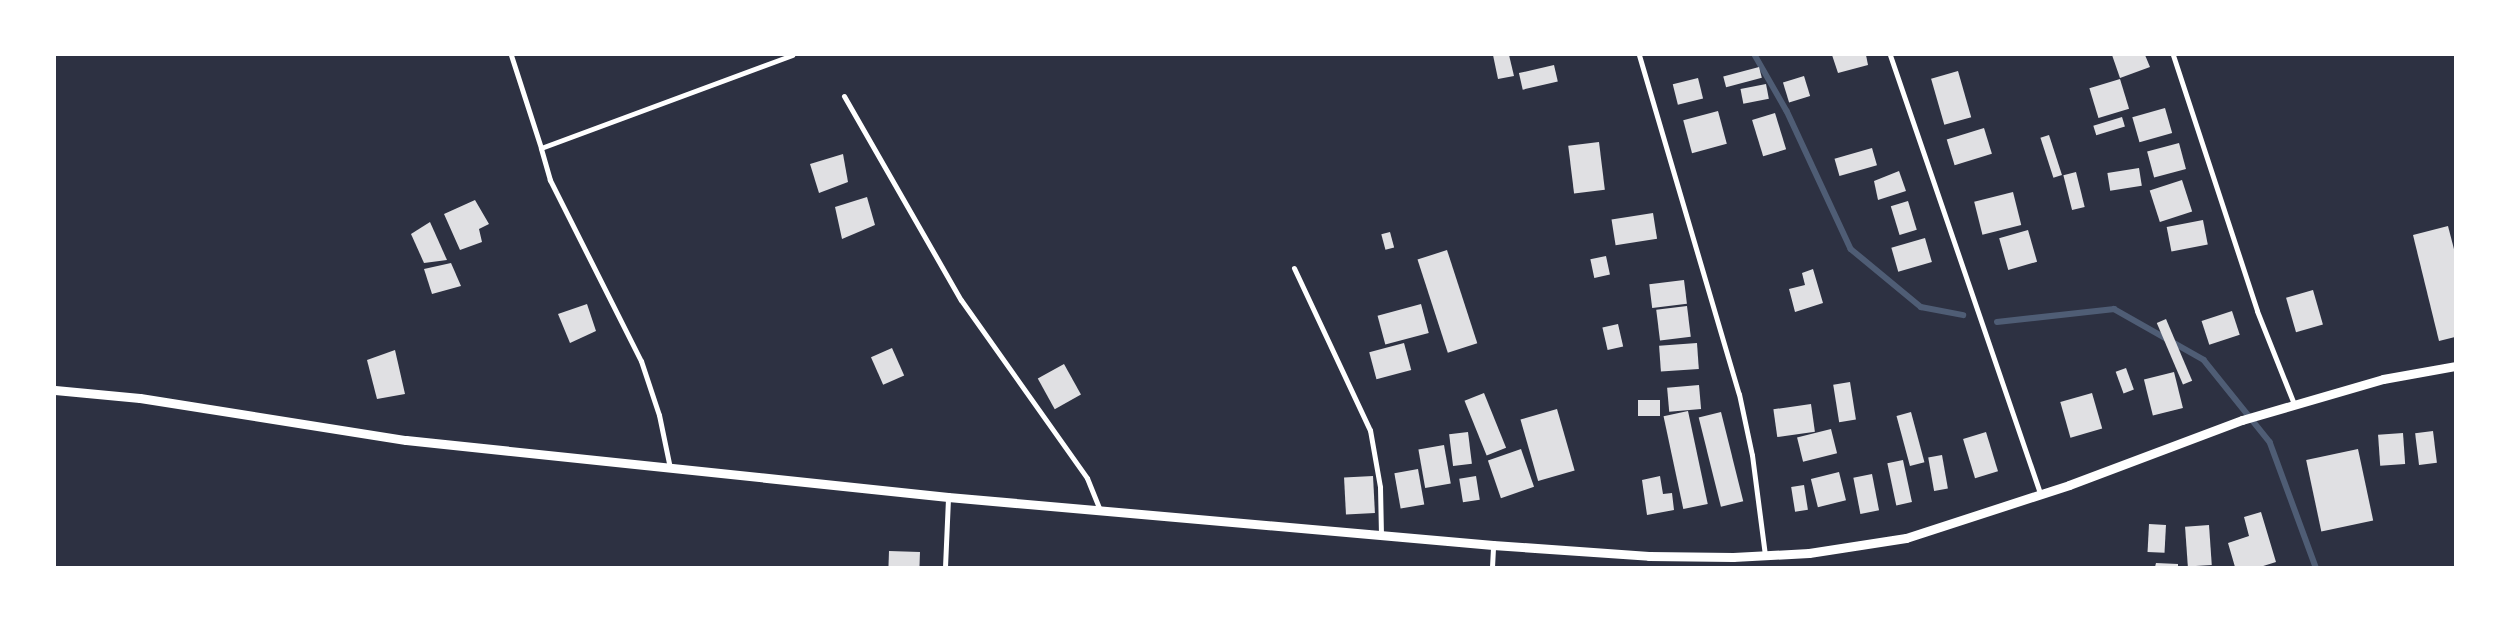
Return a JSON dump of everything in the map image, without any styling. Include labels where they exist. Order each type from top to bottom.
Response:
[{"type":"street","points":[[511,55],[542,148],[550,180],[641,361],[659,415],[670,468]]},
{"type":"street","points":[[542,148],[792,55]]},
{"type":"street","points":[[1639,55],[1739,394],[1752,455],[1765,555]]},
{"type":"street","points":[[1890,55],[2041,495]]},
{"type":"street","points":[[2173,55],[2258,312],[2294,404]]},
{"type":"street","points":[[844,96],[961,300],[1087,478],[1100,512]]},
{"type":"street","points":[[1294,268],[1370,430],[1380,487],[1381,535]]},
{"type":"street","points":[[55,390],[140,398],[406,440],[1100,512],[1648,556],[1765,555],[1809,553],[1906,538],[2041,495],[2242,420],[2383,379],[2455,366]]},
{"type":"street","points":[[945,567],[948,497]]},
{"type":"street","points":[[1492,567],[1494,545]]},
{"type":"building","points":[[1493,55],[1509,55],[1514,76],[1498,79]]},
{"type":"building","points":[[1832,55],[1866,55],[1868,65],[1838,73]]},
{"type":"building","points":[[2112,55],[2145,55],[2150,67],[2120,78]]},
{"type":"building","points":[[1554,65],[1558,82],[1523,90],[1519,73]]},
{"type":"building","points":[[1759,67],[1762,78],[1726,87],[1723,77]]},
{"type":"building","points":[[1958,71],[1971,117],[1944,125],[1931,79]]},
{"type":"building","points":[[1804,76],[1810,96],[1789,103],[1783,82]]},
{"type":"building","points":[[1698,78],[1703,98],[1678,105],[1673,84]]},
{"type":"building","points":[[2120,79],[2129,109],[2098,118],[2089,88]]},
{"type":"building","points":[[1766,84],[1769,99],[1743,104],[1740,89]]},
{"type":"building","points":[[2165,108],[2172,133],[2139,142],[2132,117]]},
{"type":"building","points":[[1718,111],[1727,144],[1692,153],[1683,120]]},
{"type":"building","points":[[1775,113],[1786,149],[1763,156],[1752,120]]},
{"type":"building","points":[[2122,117],[2125,127],[2096,135],[2093,126]]},
{"type":"building","points":[[1984,128],[1992,154],[1955,165],[1947,139]]},
{"type":"building","points":[[2049,135],[2062,175],[2053,178],[2040,138]]},
{"type":"building","points":[[1599,142],[1605,190],[1574,193],[1568,146]]},
{"type":"building","points":[[2179,143],[2186,169],[2154,178],[2147,152]]},
{"type":"building","points":[[1872,148],[1877,165],[1839,176],[1835,159]]},
{"type":"building","points":[[843,154],[848,182],[819,193],[810,164]]},
{"type":"building","points":[[2139,168],[2142,186],[2110,191],[2107,173]]},
{"type":"building","points":[[1899,171],[1906,191],[1878,200],[1874,181]]},
{"type":"building","points":[[2076,172],[2085,207],[2072,210],[2063,175]]},
{"type":"building","points":[[2182,180],[2192,211],[2160,222],[2150,191]]},
{"type":"building","points":[[2013,192],[2021,225],[1982,235],[1974,202]]},
{"type":"building","points":[[867,197],[875,225],[842,239],[835,207]]},
{"type":"building","points":[[475,200],[489,224],[479,229],[482,242],[460,250],[444,214]]},
{"type":"building","points":[[1908,201],[1917,230],[1900,235],[1891,206]]},
{"type":"building","points":[[1653,213],[1657,239],[1616,245],[1612,220]]},
{"type":"building","points":[[2203,220],[2208,245],[2171,252],[2167,227]]},
{"type":"building","points":[[430,222],[447,260],[424,263],[411,234]]},
{"type":"building","points":[[2448,226],[2455,253],[2455,337],[2439,341],[2413,235]]},
{"type":"building","points":[[2028,230],[2037,262],[2008,270],[1999,238]]},
{"type":"building","points":[[1390,232],[1394,247],[1385,250],[1381,234]]},
{"type":"building","points":[[1925,238],[1932,262],[1898,272],[1891,248]]},
{"type":"building","points":[[1447,250],[1477,343],[1448,353],[1418,260]]},
{"type":"building","points":[[1606,256],[1610,275],[1594,278],[1590,259]]},
{"type":"building","points":[[451,263],[461,286],[432,294],[424,269]]},
{"type":"building","points":[[1813,269],[1823,303],[1795,312],[1789,289],[1805,285],[1802,273]]},
{"type":"building","points":[[1684,280],[1687,304],[1652,308],[1649,284]]},
{"type":"building","points":[[2313,290],[2323,325],[2296,332],[2286,298]]},
{"type":"building","points":[[587,304],[596,331],[570,343],[558,314]]},
{"type":"building","points":[[1421,304],[1429,333],[1385,345],[1378,316]]},
{"type":"building","points":[[1687,306],[1691,337],[1660,341],[1656,310]]},
{"type":"building","points":[[2232,311],[2240,335],[2209,345],[2202,321]]},
{"type":"building","points":[[2166,319],[2192,381],[2183,385],[2157,323]]},
{"type":"building","points":[[1618,324],[1623,346],[1608,350],[1602,328]]},
{"type":"building","points":[[1404,343],[1411,370],[1376,379],[1369,352]]},
{"type":"building","points":[[1697,343],[1699,369],[1661,372],[1659,346]]},
{"type":"building","points":[[892,348],[904,375],[883,385],[871,357]]},
{"type":"building","points":[[395,350],[405,394],[377,399],[367,360]]},
{"type":"building","points":[[1064,364],[1081,395],[1055,409],[1038,379]]},
{"type":"building","points":[[2126,368],[2134,390],[2124,393],[2116,372]]},
{"type":"building","points":[[2174,372],[2183,408],[2153,415],[2144,379]]},
{"type":"building","points":[[1850,382],[1856,420],[1839,422],[1833,385]]},
{"type":"building","points":[[1699,385],[1701,409],[1669,412],[1667,388]]},
{"type":"building","points":[[1484,393],[1506,448],[1487,456],[1465,401]]},
{"type":"building","points":[[2092,393],[2102,429],[2070,438],[2060,402]]},
{"type":"building","points":[[1638,400],[1660,400],[1660,416],[1638,416]]},
{"type":"building","points":[[1811,404],[1815,432],[1777,437],[1773,409]]},
{"type":"building","points":[[1557,409],[1575,471],[1538,481],[1520,419]]},
{"type":"building","points":[[1688,411],[1708,504],[1683,509],[1664,416]]},
{"type":"building","points":[[1721,412],[1743,501],[1721,507],[1699,418]]},
{"type":"building","points":[[1911,412],[1924,462],[1910,466],[1897,416]]},
{"type":"building","points":[[1831,429],[1837,453],[1803,462],[1797,437]]},
{"type":"building","points":[[2433,431],[2437,463],[2419,465],[2415,433]]},
{"type":"building","points":[[1468,432],[1472,464],[1453,466],[1449,434]]},
{"type":"building","points":[[1986,432],[1998,471],[1975,478],[1963,439]]},
{"type":"building","points":[[2403,433],[2405,464],[2380,466],[2378,435]]},
{"type":"building","points":[[1444,445],[1451,483],[1425,488],[1418,450]]},
{"type":"building","points":[[1521,449],[1534,487],[1501,498],[1488,460]]},
{"type":"building","points":[[2358,449],[2373,520],[2321,531],[2306,460]]},
{"type":"building","points":[[1942,455],[1948,488],[1934,491],[1928,457]]},
{"type":"building","points":[[1903,460],[1912,502],[1896,505],[1887,463]]},
{"type":"building","points":[[1418,469],[1424,504],[1401,509],[1394,473]]},
{"type":"building","points":[[1839,472],[1846,500],[1818,507],[1811,479]]},
{"type":"building","points":[[1872,474],[1879,510],[1860,514],[1853,478]]},
{"type":"building","points":[[1373,476],[1375,513],[1346,514],[1344,478]]},
{"type":"building","points":[[1476,476],[1480,500],[1463,502],[1459,479]]},
{"type":"building","points":[[1660,476],[1663,494],[1672,493],[1674,510],[1647,515],[1642,480]]},
{"type":"building","points":[[1804,485],[1808,510],[1795,512],[1791,487]]},
{"type":"building","points":[[2261,512],[2276,562],[2260,567],[2235,567],[2228,543],[2249,536],[2244,517]]},
{"type":"building","points":[[2149,524],[2166,525],[2165,553],[2148,552]]},
{"type":"building","points":[[2209,525],[2212,565],[2188,567],[2185,527]]},
{"type":"building","points":[[889,551],[920,552],[919,567],[888,567]]},
{"type":"building","points":[[2156,563],[2178,564],[2178,567],[2155,567]]},
{"type":"waterway","points":[[1755,55],[1787,111],[1851,249],[1921,307],[1963,315]]},
{"type":"waterway","points":[[1997,322],[2114,309],[2204,360],[2270,442],[2316,567]]}]
